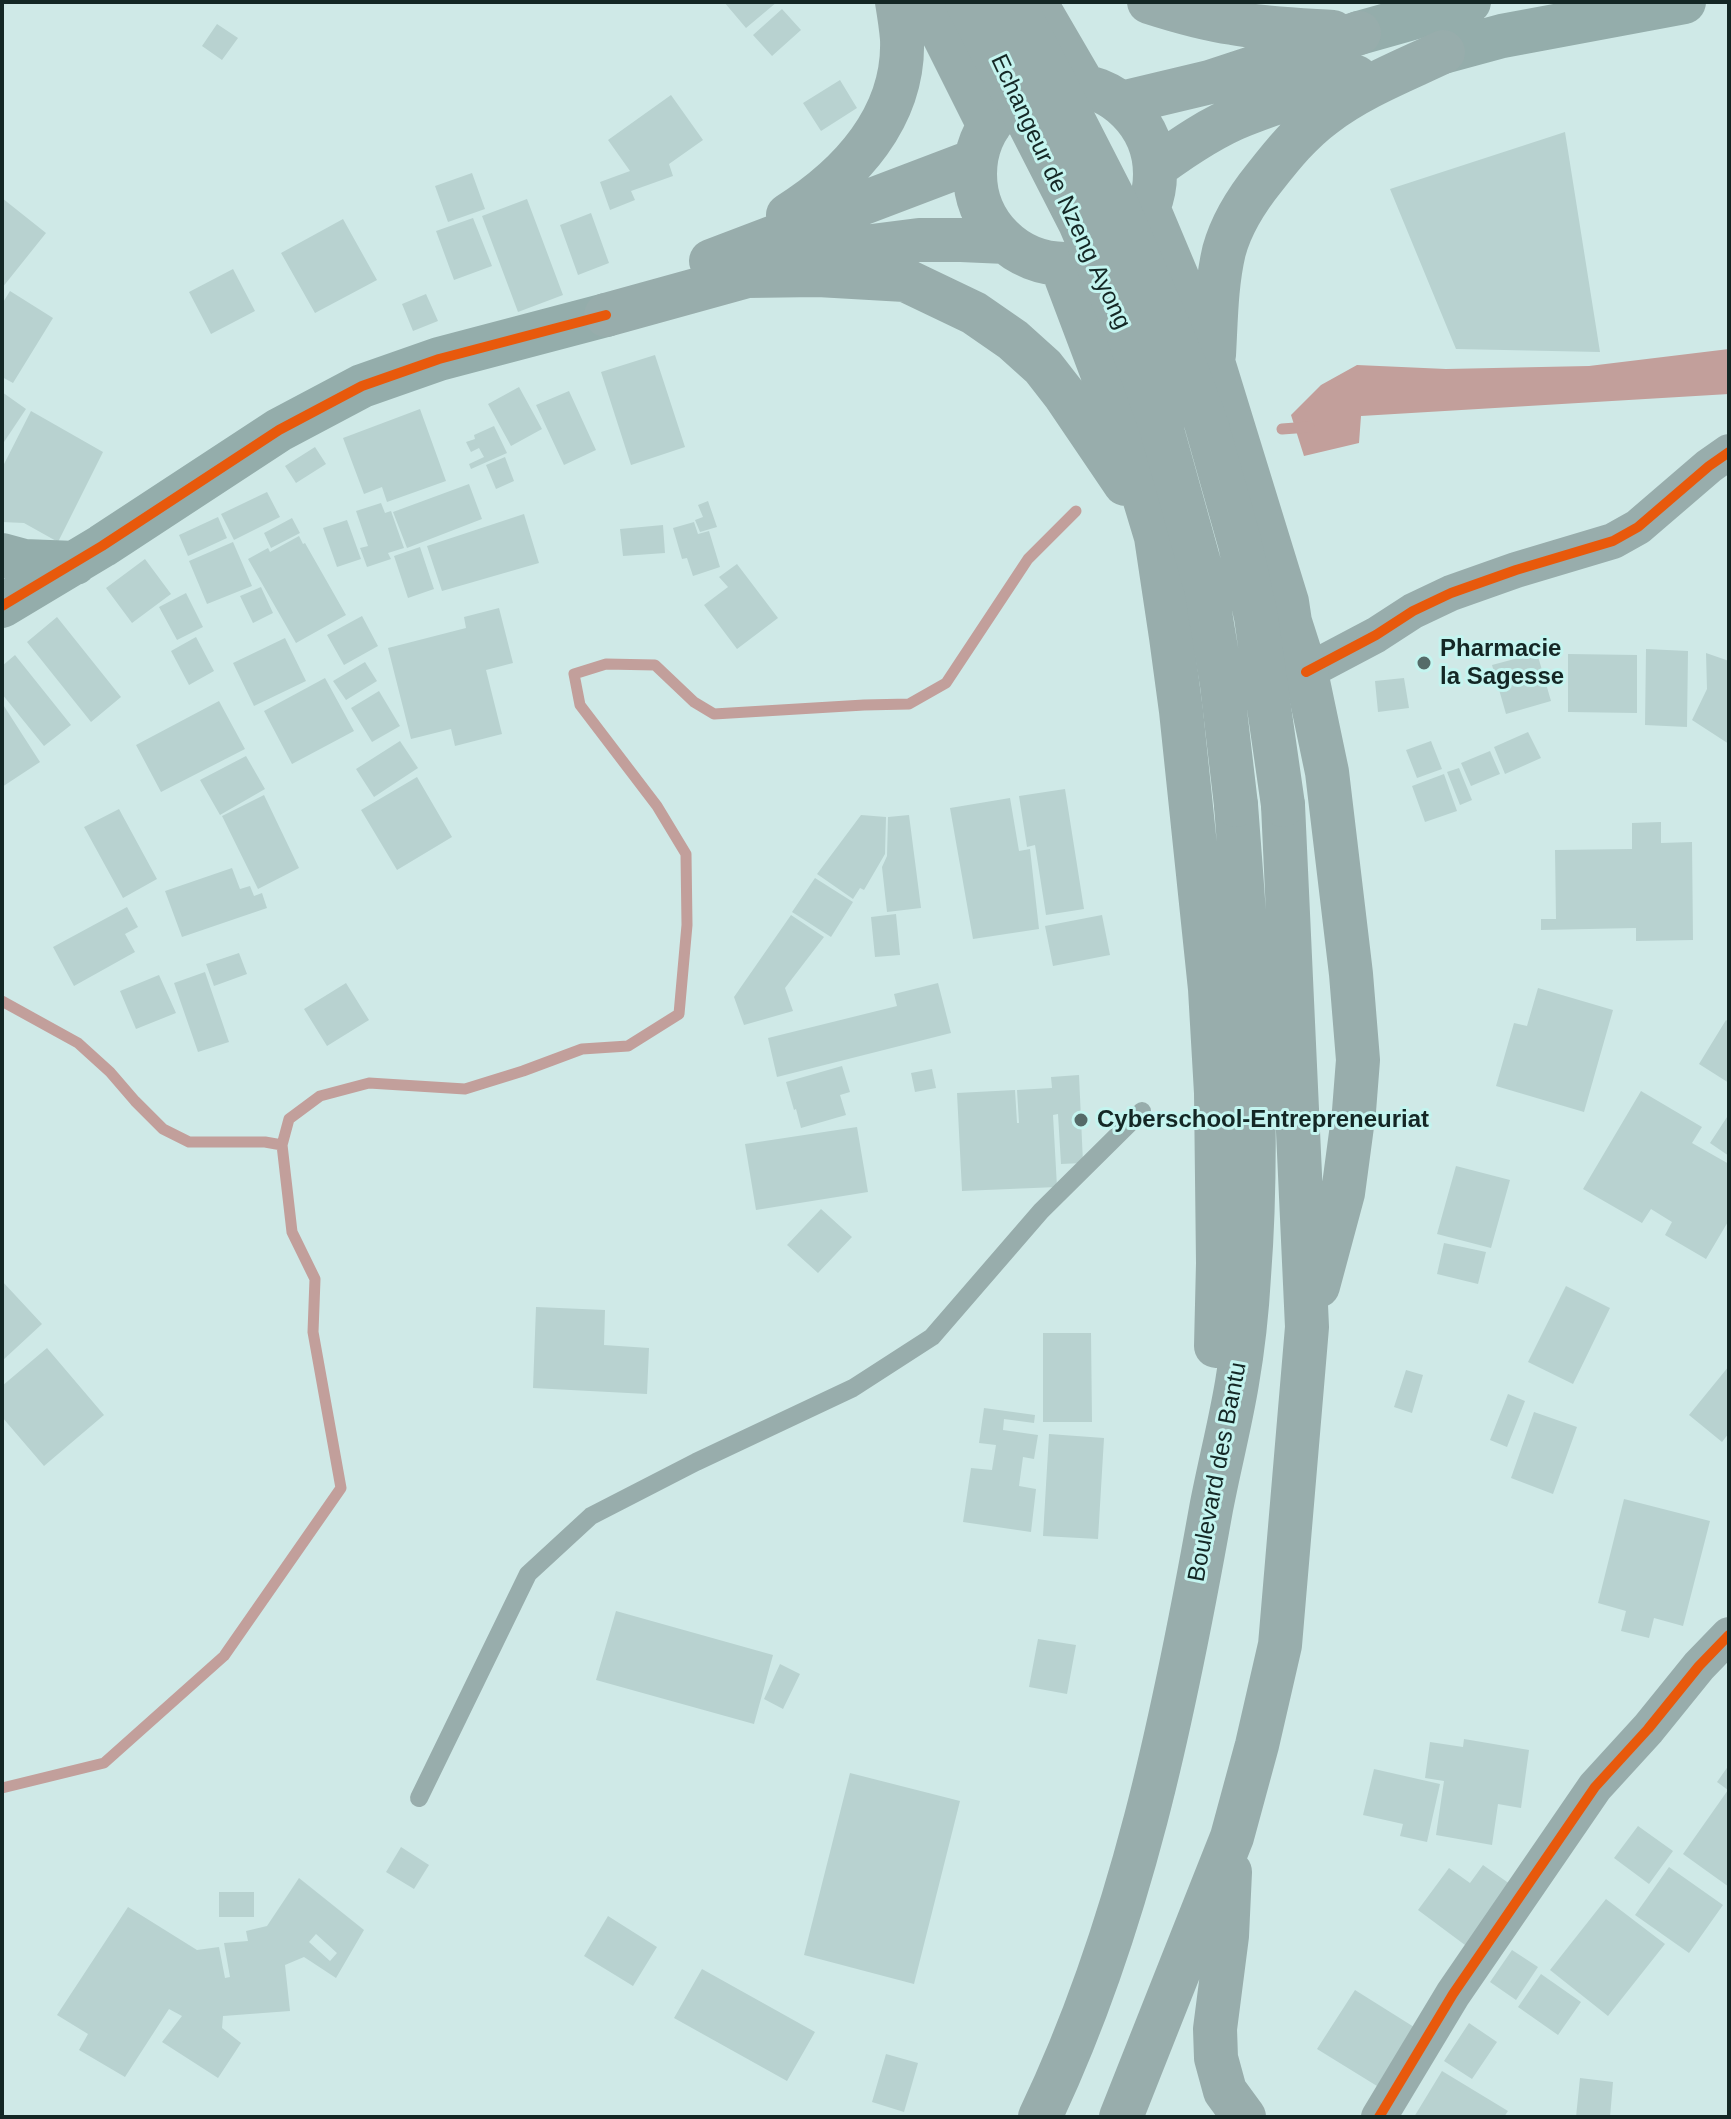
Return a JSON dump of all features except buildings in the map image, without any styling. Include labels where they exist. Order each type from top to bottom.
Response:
[{"type":"highway","points":[[734,267],[801,207],[836,181],[865,150],[887,114],[898,79],[902,41],[897,2]]},
{"type":"highway","points":[[927,2],[982,143]]},
{"type":"highway","name":"Echangeur de Nzeng Ayong","points":[[967,2],[1080,223],[1128,334],[1162,430],[1206,588],[1222,685],[1236,805]]},
{"type":"highway","name":"Echangeur de Nzeng Ayong","points":[[1013,2],[1116,203],[1185,366],[1206,423],[1240,544],[1256,617],[1283,805],[1307,1327]]},
{"type":"highway","points":[[1035,2],[1103,95],[1142,125],[1157,166],[1149,210],[1133,235],[1110,254],[1083,263],[1053,264],[1024,255],[1001,238],[983,214],[975,188],[982,143],[998,112],[1019,95],[1044,85],[1072,83],[1103,95],[1210,82],[1359,33]]},
{"type":"highway","points":[[1149,2],[1233,23],[1274,29],[1359,33]]},
{"type":"highway","points":[[1157,166],[1240,116],[1297,95],[1443,52]]},
{"type":"highway","points":[[1214,365],[1218,288],[1225,249],[1245,204],[1287,149],[1323,115],[1381,81],[1443,52]]},
{"type":"highway","points":[[606,315],[734,267],[982,143]]},
{"type":"highway","points":[[1121,2117],[1232,1837],[1280,1645],[1307,1327],[1343,1193],[1358,1060],[1327,772],[1306,672],[1214,365],[1149,210]]},
{"type":"highway","points":[[734,267],[919,240],[1006,242]]},
{"type":"highway","points":[[1061,264],[1124,431],[1156,537],[1181,711],[1210,989],[1216,1093],[1218,1473]]},
{"type":"highway","points":[[734,267],[905,280],[974,313],[1013,340],[1043,367],[1151,525]]},
{"type":"highway","name":"Boulevard des Bantu","points":[[1040,2117],[1092,1994],[1123,1903],[1194,1608],[1237,1385],[1250,1275],[1254,1136],[1250,989],[1236,805]]},
{"type":"highway","points":[[1232,1837],[1227,1936],[1215,2029],[1216,2058],[1225,2091],[1244,2117]]},
{"type":"street","points":[[1359,33],[1469,2]]},
{"type":"street","points":[[1443,52],[1502,36],[1684,2]]},
{"type":"street","points":[[2,606],[75,563],[279,430],[362,386],[439,359],[606,315]]},
{"type":"street","points":[[1306,672],[1451,593],[1613,541],[1638,527],[1729,452]]},
{"type":"street","points":[[2,555],[24,561],[75,563]]},
{"type":"street","points":[[1379,2117],[1453,1994],[1595,1787],[1729,1635]]},
{"type":"lane","points":[[419,1798],[528,1574],[591,1516],[696,1462],[853,1388],[932,1337],[1041,1211],[1142,1111]]},
{"type":"shaded area","points":[[1729,349],[1729,394],[1361,416],[1359,443],[1304,456],[1291,415],[1321,385],[1357,365],[1446,369],[1589,366]]},
{"type":"waterway","points":[[1282,429],[1309,427]]},
{"type":"waterway","points":[[2,1788],[104,1763],[224,1656],[341,1488],[313,1332],[315,1279],[292,1232],[282,1145],[289,1119],[320,1096],[369,1083],[465,1089],[582,1049],[628,1046],[679,1014],[687,925],[686,854],[657,806],[580,705],[574,674],[606,664],[655,665],[694,702],[714,714],[909,704],[946,683],[1028,559],[1076,511]]},
{"type":"waterway","points":[[2,1001],[78,1043],[163,1129],[189,1142],[265,1142],[282,1145]]},
{"type":"cycle path","points":[[2,606],[102,546],[279,430],[362,386],[439,359],[606,315]]},
{"type":"cycle path","points":[[1306,672],[1451,593],[1613,541],[1638,527],[1729,452]]},
{"type":"cycle path","points":[[1379,2117],[1453,1994],[1595,1787],[1729,1635]]},
{"type":"place","name":"Pharmacie la Sagesse","points":[[1424,663]]},
{"type":"place","name":"Cyberschool-Entrepreneuriat","points":[[1081,1120]]}]
